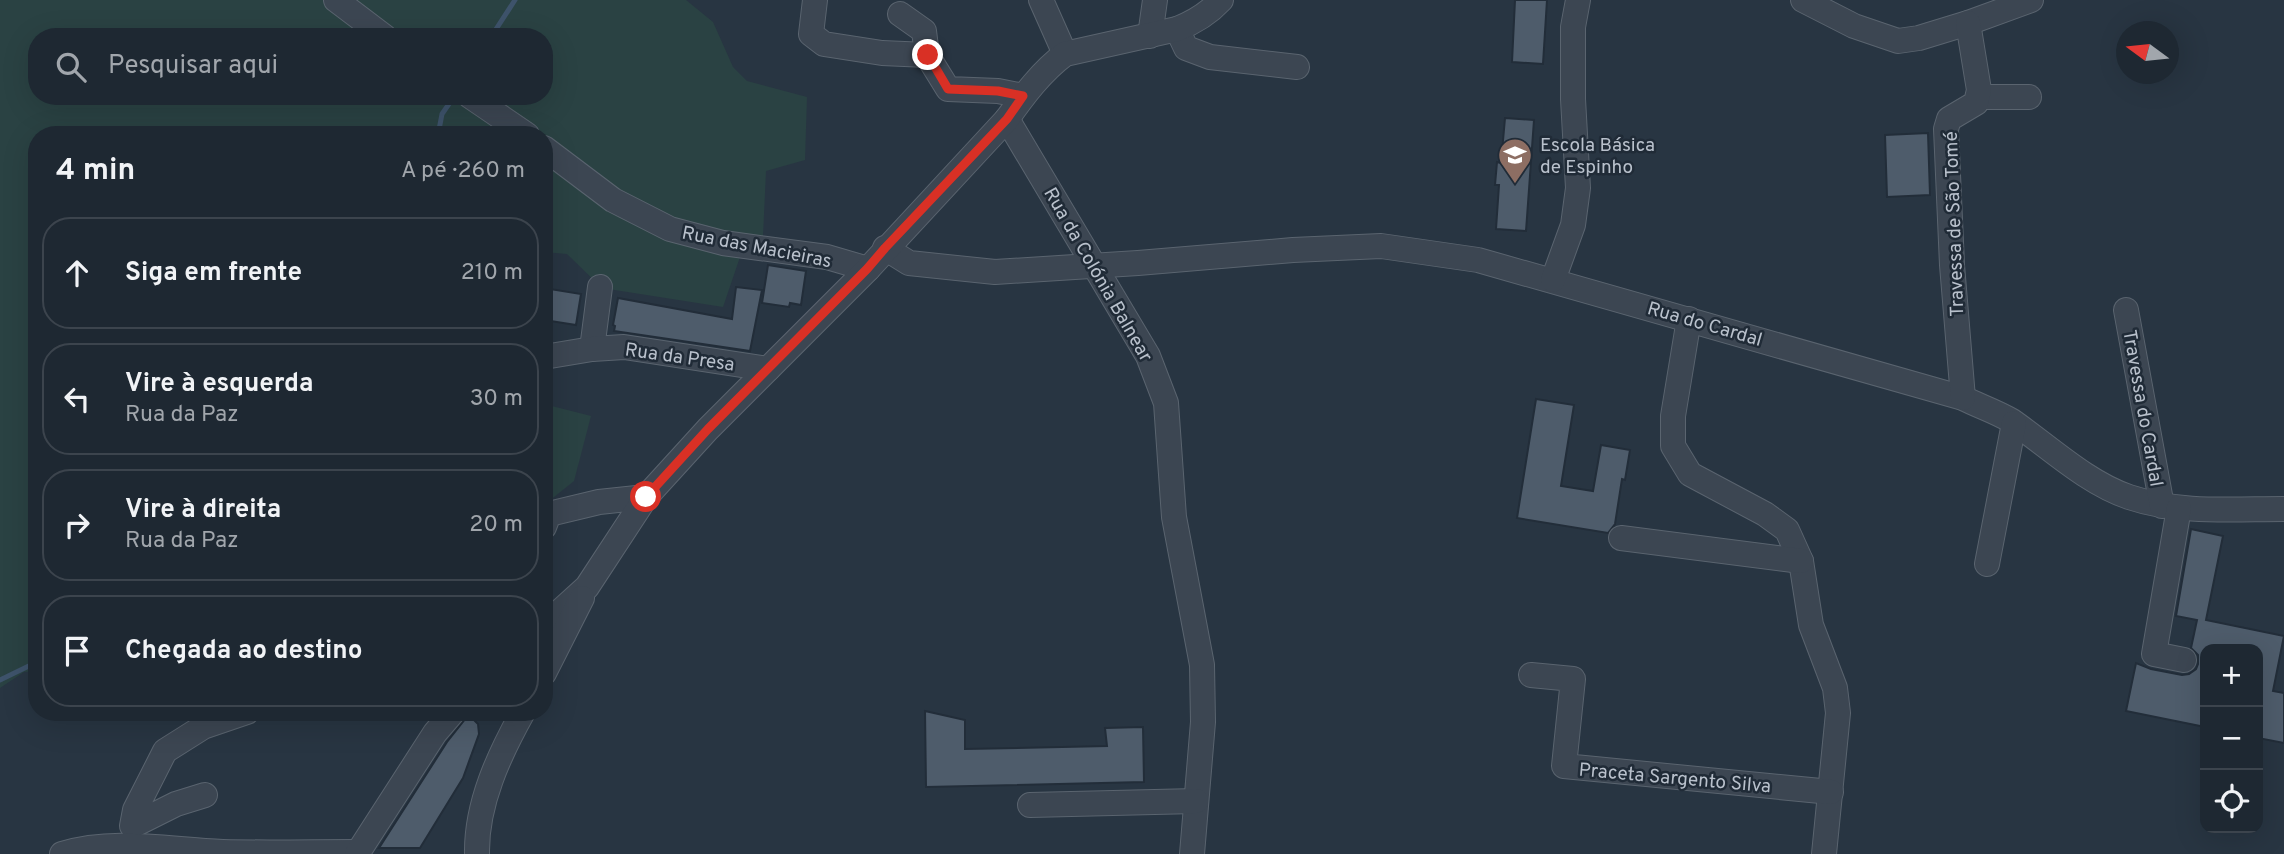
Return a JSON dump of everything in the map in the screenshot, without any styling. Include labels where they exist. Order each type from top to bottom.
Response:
[{"type":"street","points":[[336,0],[373,28]]},
{"type":"street","points":[[815,0],[811,34],[824,44],[928,55]]},
{"type":"street","points":[[1041,0],[1065,54]]},
{"type":"street","points":[[1150,37],[1155,0]]},
{"type":"street","points":[[553,655],[587,587],[646,497],[708,429],[867,269],[1007,119],[1023,96],[1055,62],[1065,54],[1177,29],[1210,13],[1221,0]]},
{"type":"street","points":[[1553,280],[1573,225],[1578,188],[1573,51],[1573,27],[1578,0]]},
{"type":"street","points":[[1803,0],[1854,26],[1898,41],[1919,38],[1968,23],[2031,0]]},
{"type":"street","points":[[900,14],[924,31],[928,55],[948,89],[998,91],[1023,96]]},
{"type":"street","points":[[1968,23],[1978,97],[2029,97]]},
{"type":"street","points":[[1177,29],[1186,48],[1210,57],[1297,67]]},
{"type":"street","name":"Travessa de São Tomé","points":[[1963,398],[1952,265],[1946,130],[1949,119],[1976,103],[1978,97]]},
{"type":"street","points":[[483,105],[514,126]]},
{"type":"street","name":"Rua da Colónia Balnear","points":[[1007,119],[1149,356],[1166,403],[1174,517],[1202,665],[1203,722],[1192,854]]},
{"type":"street","name":"Rua das Macieiras","points":[[553,155],[613,200],[670,229],[723,243],[827,257],[867,269]]},
{"type":"street","name":"Rua do Cardal","points":[[885,248],[909,263],[995,272],[1381,246],[1478,260],[1963,398],[2014,423],[2097,481],[2127,496],[2171,507],[2211,510],[2284,509]]},
{"type":"street","points":[[592,348],[600,287]]},
{"type":"street","name":"Travessa do Cardal","points":[[2126,310],[2171,507]]},
{"type":"street","points":[[1689,320],[1673,416],[1672,446],[1690,474],[1765,514],[1787,530],[1801,561],[1811,625],[1835,688],[1839,713],[1824,854]]},
{"type":"street","name":"Rua da Presa","points":[[553,355],[592,348],[624,347],[768,369]]},
{"type":"street","points":[[1987,564],[2014,423]]},
{"type":"street","points":[[553,513],[599,502],[646,497]]},
{"type":"street","points":[[2171,507],[2154,654],[2184,660]]},
{"type":"street","points":[[1621,538],[1801,561]]},
{"type":"street","points":[[553,618],[587,587]]},
{"type":"street","name":"Praceta Sargento Silva","points":[[1531,675],[1573,679],[1564,766],[1831,792]]},
{"type":"street","points":[[205,796],[176,804],[132,827],[135,810],[165,751],[203,727],[221,721]]},
{"type":"street","points":[[62,854],[75,850],[129,849],[357,853],[445,721]]},
{"type":"street","points":[[477,854],[485,794],[514,721]]},
{"type":"street","points":[[1030,805],[1196,801]]},
{"type":"green space","points":[[0,0],[686,0],[713,22],[733,67],[747,81],[807,97],[805,160],[766,171],[763,236],[741,254],[723,307],[602,288],[567,254],[553,253],[553,126],[28,126],[28,672],[0,688]]},
{"type":"green space","points":[[553,406],[591,416],[574,481],[553,498]]},
{"type":"building","points":[[1515,0],[1547,0],[1543,64],[1512,62]]},
{"type":"building","points":[[1505,118],[1534,120],[1526,231],[1496,229],[1499,185],[1495,185],[1497,162],[1501,163]]},
{"type":"building","points":[[1928,133],[1930,195],[1887,197],[1885,135]]},
{"type":"building","points":[[768,265],[806,271],[801,305],[790,303],[789,307],[762,303]]},
{"type":"building","points":[[736,287],[762,290],[750,351],[614,331],[618,298],[732,319]]},
{"type":"building","points":[[553,289],[581,294],[576,325],[553,321]]},
{"type":"building","points":[[1536,399],[1574,405],[1561,486],[1593,491],[1601,445],[1630,450],[1615,524],[1608,533],[1517,518]]},
{"type":"building","points":[[2191,529],[2223,536],[2206,620],[2284,636],[2273,691],[2284,693],[2284,743],[2263,739],[2263,644],[2200,644],[2200,726],[2126,711],[2136,663],[2182,675],[2196,669],[2198,655],[2191,648],[2197,620],[2176,616]]},
{"type":"building","points":[[925,711],[965,720],[965,749],[1107,746],[1105,728],[1143,727],[1144,782],[926,787]]},
{"type":"building","points":[[464,721],[475,721],[478,724],[479,734],[463,778],[420,848],[379,848],[447,742]]},
{"type":"waterway","points":[[497,28],[515,0]]},
{"type":"waterway","points":[[440,126],[442,114],[448,105]]},
{"type":"waterway","points":[[0,680],[28,666]]},
{"type":"place","name":"Escola Básica de Espinho","points":[[1515,185]]},
{"type":"route","points":[[646,497],[708,429],[867,269],[1007,119],[1023,96],[998,91],[948,89],[928,55]]}]
